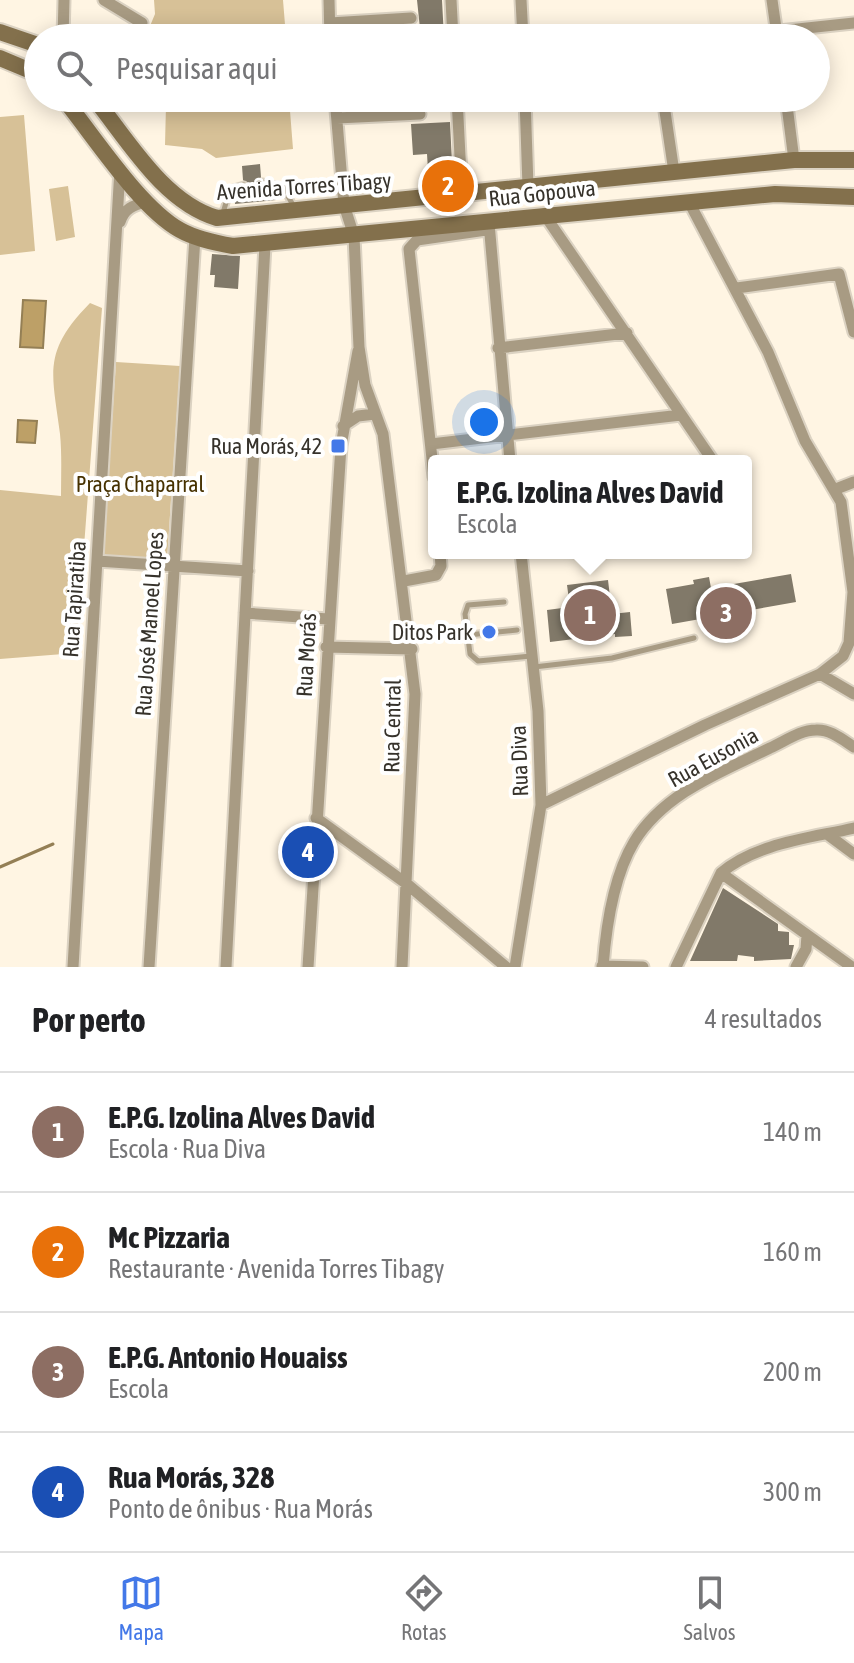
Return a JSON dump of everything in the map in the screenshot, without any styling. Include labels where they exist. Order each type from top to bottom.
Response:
[{"type":"main road","points":[[0,32],[24,40]]},
{"type":"main road","points":[[0,58],[24,68]]},
{"type":"main road","name":"Rua Gopouva","points":[[74,112],[146,202],[172,224],[195,237],[233,246],[488,225],[544,214],[775,194],[854,197]]},
{"type":"main road","name":"Avenida Torres Tibagy","points":[[105,112],[168,189],[195,209],[221,218],[794,160],[854,160]]},
{"type":"street","points":[[63,24],[64,0]]},
{"type":"street","points":[[104,0],[142,23]]},
{"type":"street","points":[[329,0],[330,23],[411,18]]},
{"type":"street","points":[[451,0],[452,24]]},
{"type":"street","points":[[521,0],[522,24]]},
{"type":"street","points":[[772,0],[775,24]]},
{"type":"street","points":[[830,27],[854,23]]},
{"type":"street","name":"Rua Central","points":[[336,112],[344,205],[354,236],[359,347],[383,434],[412,649],[415,694],[402,967]]},
{"type":"street","points":[[458,112],[462,195]]},
{"type":"street","points":[[525,112],[528,187]]},
{"type":"street","points":[[665,112],[674,172]]},
{"type":"street","points":[[788,112],[794,160]]},
{"type":"street","points":[[337,118],[420,114]]},
{"type":"street","name":"Rua Tapiratiba","points":[[73,967],[120,168]]},
{"type":"street","points":[[116,234],[123,214],[133,205],[146,202]]},
{"type":"street","points":[[541,805],[705,725],[820,674],[843,656],[849,643],[854,592],[845,522],[836,489],[805,441],[737,288],[689,202]]},
{"type":"street","points":[[544,214],[709,455]]},
{"type":"street","points":[[432,455],[409,249],[417,240],[488,225],[509,455]]},
{"type":"street","name":"Rua José Manoel Lopes","points":[[149,967],[195,237]]},
{"type":"street","points":[[226,967],[265,245]]},
{"type":"street","points":[[737,288],[839,274],[854,332]]},
{"type":"street","points":[[498,348],[627,333]]},
{"type":"street","name":"Rua Morás","points":[[308,967],[326,647],[343,426],[359,347]]},
{"type":"street","points":[[343,426],[358,416],[375,414]]},
{"type":"street","points":[[431,444],[681,415]]},
{"type":"street","points":[[836,489],[854,482]]},
{"type":"street","points":[[404,581],[436,575],[440,559]]},
{"type":"street","name":"Rua Diva","points":[[515,967],[541,805],[533,662],[522,559]]},
{"type":"street","points":[[97,561],[248,571]]},
{"type":"street","points":[[245,613],[328,619]]},
{"type":"street","points":[[326,647],[412,649]]},
{"type":"street","points":[[820,674],[854,694]]},
{"type":"street","name":"Rua Eusonia","points":[[602,966],[620,876],[634,842],[657,814],[705,781],[804,732],[830,732],[854,747]]},
{"type":"street","points":[[316,818],[407,884],[506,967]]},
{"type":"street","points":[[676,967],[721,873],[733,863],[783,843],[854,828]]},
{"type":"street","points":[[827,834],[854,854]]},
{"type":"street","points":[[721,873],[852,967]]},
{"type":"street","points":[[796,967],[806,949],[807,935]]},
{"type":"street","points":[[602,966],[643,967]]},
{"type":"lane","points":[[262,182],[283,187],[296,211]]},
{"type":"lane","points":[[221,218],[230,189],[244,185]]},
{"type":"lane","points":[[504,602],[468,605],[470,654],[478,661],[612,658],[694,638]]},
{"type":"lane","points":[[468,635],[517,630]]},
{"type":"green space","points":[[154,0],[283,0],[285,24],[151,24],[155,14]]},
{"type":"green space","points":[[166,112],[290,112],[293,149],[216,158],[202,149],[165,145]]},
{"type":"green space","points":[[24,115],[35,251],[0,255],[0,117]]},
{"type":"green space","points":[[68,186],[75,237],[56,241],[49,189]]},
{"type":"green space","points":[[90,303],[102,308],[76,653],[0,659],[0,490],[61,496],[61,442],[54,364],[64,335]]},
{"type":"green space","name":"Praça Chaparral","points":[[116,362],[180,366],[167,560],[103,556]]},
{"type":"shaded area","points":[[23,300],[46,301],[43,348],[20,347]]},
{"type":"shaded area","points":[[18,420],[37,421],[35,443],[17,442]]},
{"type":"building","points":[[417,0],[442,0],[443,24],[420,24]]},
{"type":"building","points":[[450,122],[453,183],[429,186],[427,154],[413,155],[411,124]]},
{"type":"building","points":[[260,164],[261,177],[257,184],[275,191],[276,200],[235,204],[234,193],[249,186],[243,180],[242,166]]},
{"type":"building","points":[[212,254],[240,256],[238,289],[214,287],[215,275],[210,275]]},
{"type":"building","points":[[791,574],[796,602],[672,624],[666,589],[694,584],[693,580],[709,577],[711,588]]},
{"type":"building","points":[[608,580],[612,614],[630,612],[632,636],[615,637],[615,634],[550,642],[547,610],[570,607],[567,585]]},
{"type":"building","points":[[723,888],[778,924],[778,931],[789,932],[789,945],[794,945],[791,959],[754,961],[754,957],[738,955],[737,961],[690,961]]},
{"type":"waterway","points":[[0,867],[53,844]]},
{"type":"place","name":"Mc Pizzaria","points":[[448,186]]},
{"type":"place","name":"Rua Morás, 42","points":[[338,446]]},
{"type":"place","name":"E.P.G. Antonio Houaiss","points":[[726,613]]},
{"type":"place","name":"E.P.G. Izolina Alves David","points":[[590,615]]},
{"type":"place","name":"Ditos Park","points":[[489,632]]},
{"type":"place","name":"Rua Morás, 328","points":[[308,852]]}]
